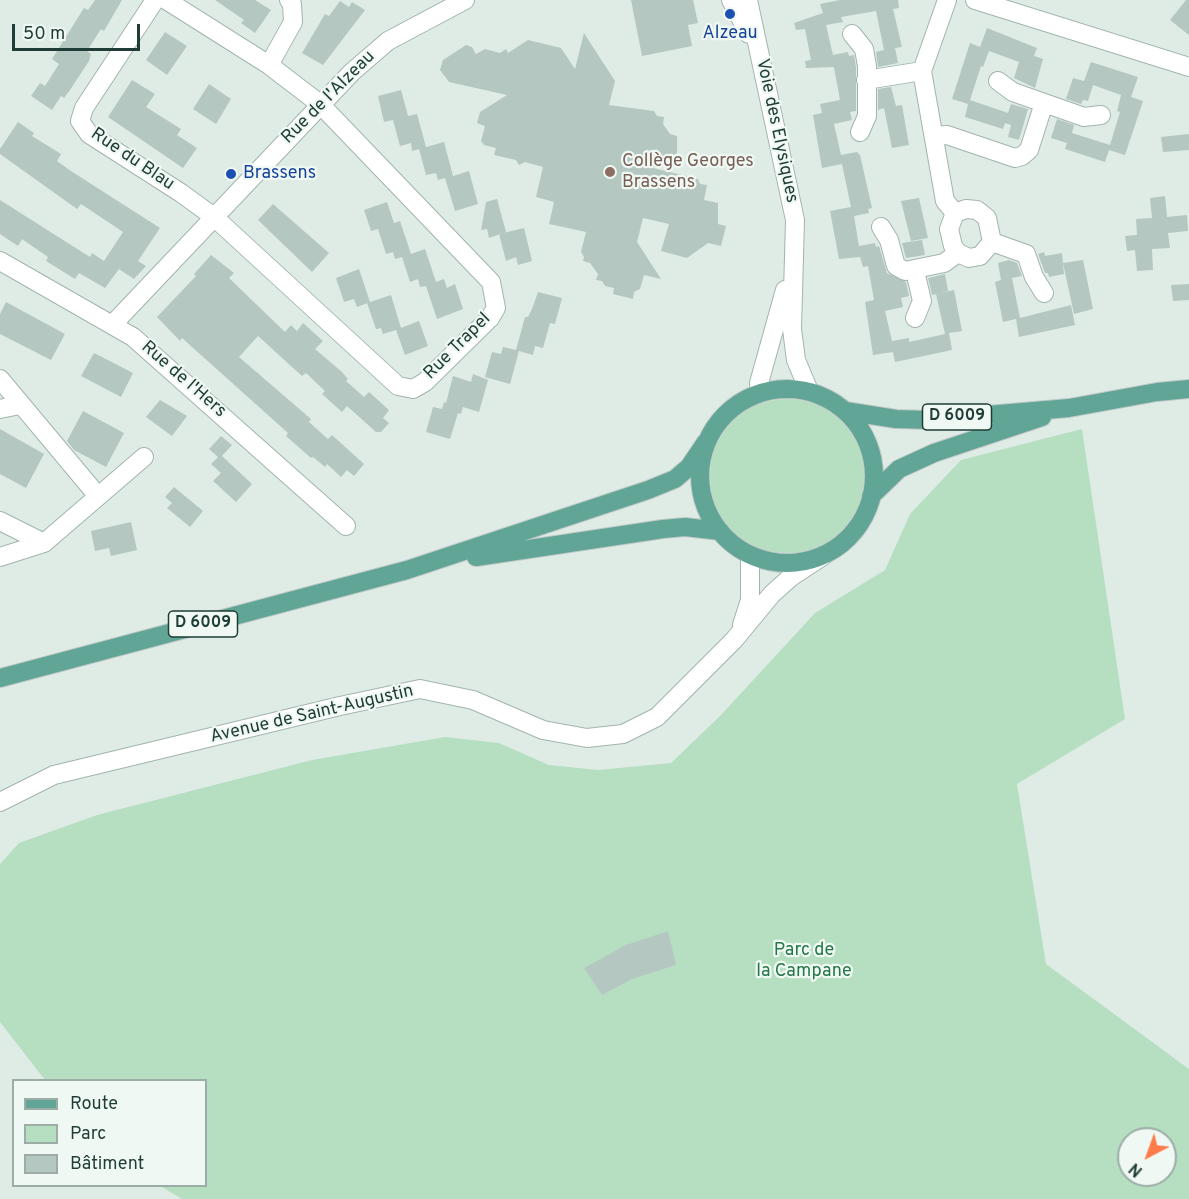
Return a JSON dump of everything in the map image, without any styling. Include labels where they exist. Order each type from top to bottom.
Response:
[{"type":"main road","points":[[784,388],[809,391],[845,411],[867,441],[874,471],[872,496],[865,515],[855,531],[834,550],[823,556],[804,562],[782,563],[750,555],[735,547],[720,531],[703,503],[699,468],[706,442],[727,412],[760,392],[784,388]]},
{"type":"main road","name":"D 6009","points":[[845,411],[897,419],[930,420],[1069,408],[1157,392],[1189,389]]},
{"type":"main road","name":"D 6009","points":[[872,496],[899,469],[934,453],[1069,408]]},
{"type":"main road","name":"D 6009","points":[[0,678],[407,570],[648,490],[675,479],[689,467],[706,442]]},
{"type":"main road","name":"D 6009","points":[[407,570],[529,547],[663,529],[693,528],[720,531]]},
{"type":"street","name":"Rue du Blau","points":[[155,0],[84,108],[80,121],[89,134],[214,217]]},
{"type":"street","name":"Rue Trapel","points":[[166,0],[269,65],[320,104],[491,282],[496,308],[490,318],[425,382],[413,389],[398,386],[214,217]]},
{"type":"street","points":[[269,65],[293,22],[292,4],[289,0]]},
{"type":"street","name":"Rue de l'Alzeau","points":[[113,324],[320,104],[388,41],[465,0]]},
{"type":"street","points":[[731,0],[758,52]]},
{"type":"street","name":"Voie des Elysiques","points":[[748,0],[795,220],[792,263],[792,329],[796,360],[809,391]]},
{"type":"street","points":[[947,0],[922,71],[945,201],[956,213]]},
{"type":"street","points":[[975,0],[1189,68]]},
{"type":"street","points":[[852,34],[864,49],[867,116],[860,132]]},
{"type":"street","points":[[866,80],[922,71]]},
{"type":"street","points":[[998,81],[1012,92],[1084,117],[1101,115]]},
{"type":"street","points":[[935,136],[946,135],[1015,158],[1022,156],[1029,150],[1044,102]]},
{"type":"street","points":[[966,209],[977,210],[987,218],[992,242],[980,256],[969,258],[958,253],[953,246],[949,229],[956,213],[966,209]]},
{"type":"street","points":[[881,227],[889,240],[896,266],[905,271],[944,263],[958,253]]},
{"type":"street","points":[[992,242],[1026,254],[1034,277],[1044,292]]},
{"type":"street","name":"Rue de l'Hers","points":[[0,261],[113,324],[152,351],[346,526]]},
{"type":"street","name":"Voie des Elysiques","points":[[760,392],[759,383],[792,263]]},
{"type":"street","points":[[915,270],[922,301],[915,318]]},
{"type":"street","points":[[0,379],[97,495]]},
{"type":"street","points":[[0,409],[20,405]]},
{"type":"street","points":[[0,558],[44,543],[97,495],[144,457]]},
{"type":"street","points":[[0,521],[44,543]]},
{"type":"street","name":"Avenue de Saint-Augustin","points":[[734,640],[747,615],[750,600],[750,555]]},
{"type":"street","name":"Avenue de Saint-Augustin","points":[[0,802],[54,775],[420,689],[473,700],[543,730],[587,738],[623,734],[657,717],[734,640],[772,594],[791,577],[823,556]]},
{"type":"green space","points":[[787,399],[816,405],[830,412],[841,422],[851,433],[858,447],[864,476],[858,505],[851,519],[841,530],[830,540],[816,547],[787,553],[758,547],[744,540],[733,530],[723,519],[716,505],[710,476],[716,447],[723,433],[733,422],[744,412],[758,405]]},
{"type":"green space","name":"Parc de la Campane","points":[[1082,429],[1125,719],[1017,784],[1046,964],[1189,1069],[1189,1199],[182,1199],[162,1187],[207,1187],[207,1079],[44,1079],[0,1022],[0,864],[19,843],[97,815],[312,760],[445,737],[499,743],[549,765],[598,770],[671,763],[720,716],[815,613],[885,570],[910,514],[961,460]]},
{"type":"building","points":[[95,0],[122,0],[104,31],[101,29],[87,51],[91,54],[89,61],[64,98],[61,96],[52,110],[31,96],[40,83],[45,86],[59,64],[52,59],[84,8],[88,10]]},
{"type":"building","points":[[215,0],[255,0],[271,10],[255,33],[241,23],[244,20]]},
{"type":"building","points":[[631,0],[693,0],[698,23],[688,25],[692,46],[642,56]]},
{"type":"building","points":[[840,0],[898,0],[899,8],[893,9],[902,47],[895,48],[898,63],[878,67],[876,52],[884,50],[876,11],[841,17],[843,22],[826,25],[833,55],[848,52],[849,56],[854,55],[856,67],[856,111],[850,112],[852,120],[834,124],[841,155],[857,152],[860,155],[872,208],[868,209],[869,213],[854,216],[859,246],[875,243],[876,247],[879,246],[887,273],[906,282],[909,296],[901,298],[903,307],[885,311],[892,341],[909,338],[909,342],[945,334],[936,294],[954,290],[962,331],[949,333],[952,350],[895,362],[893,352],[873,355],[865,302],[874,300],[868,266],[863,267],[860,257],[839,259],[830,211],[851,207],[842,164],[822,168],[813,115],[822,113],[820,104],[840,100],[834,67],[806,68],[805,61],[811,60],[805,29],[796,30],[794,23],[823,13],[820,4]]},
{"type":"building","points":[[1186,0],[1189,0],[1189,35],[1170,20]]},
{"type":"building","points":[[340,1],[349,7],[352,2],[365,10],[323,65],[302,53],[325,14],[329,16]]},
{"type":"building","points":[[987,28],[1037,48],[1034,56],[1043,59],[1035,88],[1014,78],[1019,62],[989,51],[983,67],[981,66],[970,100],[1008,113],[1011,104],[1028,109],[1019,140],[1008,137],[1011,125],[1005,123],[1003,129],[965,117],[968,104],[952,99],[970,43],[980,47]]},
{"type":"building","points":[[165,32],[187,46],[167,75],[146,60]]},
{"type":"building","points":[[584,33],[615,81],[609,105],[654,111],[657,116],[664,117],[663,124],[670,134],[677,136],[677,153],[653,168],[698,179],[700,184],[707,185],[704,200],[718,203],[718,224],[726,226],[721,246],[708,243],[687,258],[661,251],[669,224],[643,218],[637,242],[661,279],[644,275],[640,289],[634,292],[633,299],[613,294],[614,288],[605,286],[602,281],[596,280],[598,274],[590,263],[583,261],[584,257],[581,252],[586,232],[549,224],[554,202],[536,197],[543,167],[525,162],[519,165],[516,160],[494,155],[496,148],[484,145],[481,141],[485,126],[477,123],[480,112],[507,95],[449,82],[440,70],[443,60],[466,45],[472,47],[476,54],[485,49],[500,53],[506,49],[508,53],[528,40],[561,48],[575,69]]},
{"type":"building","points":[[1091,62],[1138,77],[1131,97],[1143,101],[1125,155],[1109,150],[1105,162],[1065,149],[1067,143],[1051,138],[1057,119],[1074,125],[1072,133],[1110,145],[1120,112],[1117,111],[1121,95],[1093,85],[1088,101],[1083,100],[1081,104],[1066,99],[1073,78],[1084,81]]},
{"type":"building","points":[[132,80],[155,94],[146,107],[181,129],[177,135],[197,148],[183,168],[108,117]]},
{"type":"building","points":[[209,84],[231,99],[216,124],[193,109]]},
{"type":"building","points":[[891,87],[896,106],[902,105],[909,145],[892,148],[884,108],[878,110],[878,89]]},
{"type":"building","points":[[401,90],[408,116],[417,114],[426,147],[412,151],[411,143],[400,146],[393,120],[384,122],[378,96]]},
{"type":"building","points":[[18,122],[34,133],[32,136],[61,154],[57,161],[160,228],[138,261],[146,266],[134,279],[119,269],[105,288],[79,273],[75,279],[46,261],[48,257],[22,239],[18,246],[0,234],[0,200],[90,257],[92,253],[104,261],[123,232],[81,204],[77,209],[0,154],[0,149]]},
{"type":"building","points":[[1189,134],[1189,150],[1163,152],[1161,137]]},
{"type":"building","points":[[444,142],[453,176],[469,171],[478,204],[455,211],[445,178],[438,180],[436,173],[426,175],[419,149]]},
{"type":"building","points":[[1165,196],[1167,217],[1187,215],[1188,231],[1168,233],[1170,248],[1152,249],[1153,270],[1137,271],[1135,250],[1127,251],[1125,236],[1137,235],[1136,219],[1152,218],[1150,198]]},
{"type":"building","points":[[919,198],[928,238],[911,241],[901,201]]},
{"type":"building","points":[[497,199],[506,232],[489,238],[487,229],[481,230],[486,202]]},
{"type":"building","points":[[387,202],[394,223],[400,221],[411,254],[425,249],[436,282],[444,279],[447,288],[455,284],[463,309],[437,319],[426,286],[420,287],[418,279],[410,282],[402,257],[395,259],[393,252],[386,254],[378,229],[371,231],[364,210]]},
{"type":"building","points":[[273,204],[329,253],[312,272],[258,220]]},
{"type":"building","points":[[524,228],[532,261],[518,265],[516,257],[506,261],[499,234]]},
{"type":"building","points":[[922,240],[925,255],[906,258],[902,243]]},
{"type":"building","points":[[1044,252],[1045,256],[1062,253],[1064,274],[1049,277],[1048,273],[1045,273],[1038,254]]},
{"type":"building","points":[[211,255],[234,273],[229,278],[285,332],[291,325],[297,331],[303,323],[323,341],[315,349],[342,372],[348,379],[346,381],[364,397],[369,392],[389,410],[383,418],[389,423],[381,432],[376,432],[347,406],[342,412],[322,394],[325,391],[306,373],[302,376],[258,336],[239,357],[311,419],[309,422],[328,439],[332,435],[364,464],[354,476],[347,470],[341,477],[327,464],[325,467],[313,457],[311,458],[286,436],[288,433],[182,338],[180,341],[157,317],[196,276],[194,274]]},
{"type":"building","points":[[1009,260],[1017,263],[1022,276],[1012,278],[1020,318],[1003,322],[995,282],[1001,280],[998,263]]},
{"type":"building","points":[[1083,260],[1093,309],[1074,314],[1063,263]]},
{"type":"building","points":[[359,269],[370,302],[357,307],[354,299],[344,302],[336,278]]},
{"type":"building","points":[[945,274],[948,291],[932,295],[928,278]]},
{"type":"building","points":[[1189,284],[1189,300],[1173,301],[1171,285]]},
{"type":"building","points":[[538,292],[562,298],[555,324],[550,323],[543,348],[535,346],[533,355],[519,351],[510,384],[485,377],[492,352],[501,354],[503,347],[516,350],[525,317],[528,317]]},
{"type":"building","points":[[391,295],[401,328],[419,321],[428,346],[405,355],[396,330],[383,334],[381,328],[376,329],[367,303]]},
{"type":"building","points":[[6,302],[65,334],[51,360],[0,334],[0,314]]},
{"type":"building","points":[[1071,305],[1075,325],[1019,337],[1016,319]]},
{"type":"building","points":[[94,353],[133,373],[121,397],[81,376]]},
{"type":"building","points":[[473,374],[488,380],[479,412],[463,407],[461,414],[458,413],[450,439],[426,432],[433,407],[442,409],[444,402],[446,403],[453,376],[471,382]]},
{"type":"building","points":[[160,400],[187,416],[172,436],[146,417]]},
{"type":"building","points":[[83,411],[124,433],[106,467],[74,450],[67,441]]},
{"type":"building","points":[[0,429],[44,454],[26,488],[0,474]]},
{"type":"building","points":[[221,436],[232,445],[222,456],[252,484],[236,502],[213,481],[221,473],[211,464],[218,457],[209,449]]},
{"type":"building","points":[[174,487],[203,511],[190,527],[167,508],[172,503],[165,497]]},
{"type":"building","points":[[131,522],[137,550],[111,556],[109,548],[95,551],[91,531]]},
{"type":"building","points":[[668,931],[676,965],[632,979],[602,995],[584,968],[626,945]]},
{"type":"place","name":"Alzeau","points":[[730,14]]},
{"type":"place","name":"Collège Georges Brassens","points":[[610,172]]},
{"type":"place","name":"Brassens","points":[[231,174]]}]
